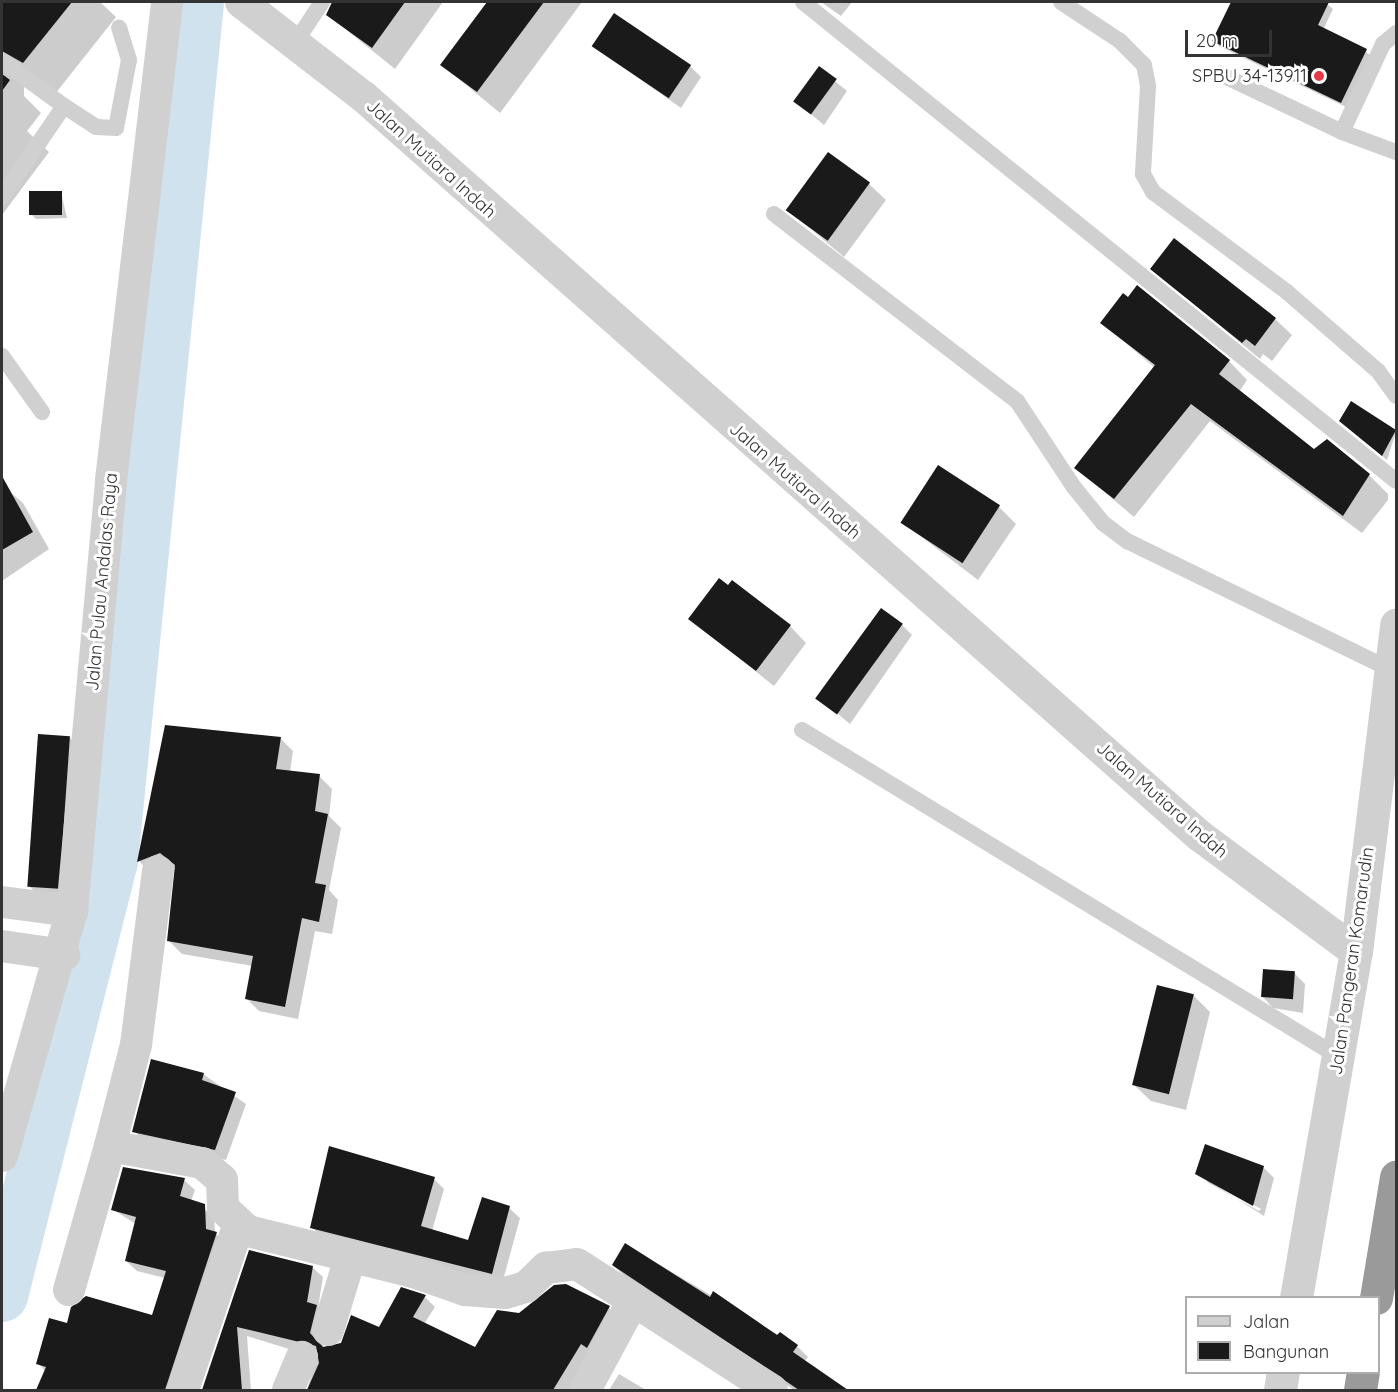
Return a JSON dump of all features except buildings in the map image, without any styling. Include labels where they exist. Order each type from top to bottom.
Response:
[{"type":"highway","points":[[1376,1296],[1396,1177]]},
{"type":"highway","points":[[1360,1390],[1363,1374]]},
{"type":"street","name":"Jalan Pulau Andalas Raya","points":[[2,1156],[63,955],[72,911],[118,411],[167,2]]},
{"type":"street","name":"Jalan Mutiara Indah","points":[[251,9],[364,97],[1200,836],[1356,952]]},
{"type":"street","name":"Jalan Pangeran Komarudin","points":[[1296,1296],[1356,952],[1396,624]]},
{"type":"street","points":[[69,1290],[136,1045],[158,871]]},
{"type":"street","points":[[2,902],[72,911]]},
{"type":"street","points":[[2,946],[63,955]]},
{"type":"street","points":[[110,1146],[202,1163],[222,1180],[223,1208],[239,1224],[487,1295],[526,1287],[546,1268],[577,1264],[772,1390]]},
{"type":"street","points":[[183,1390],[239,1224]]},
{"type":"street","points":[[328,1330],[351,1255]]},
{"type":"street","points":[[585,1390],[634,1299]]},
{"type":"street","points":[[288,1390],[302,1356]]},
{"type":"street","points":[[1280,1390],[1283,1374]]},
{"type":"lane","points":[[295,43],[322,2]]},
{"type":"lane","points":[[803,2],[1396,481]]},
{"type":"lane","points":[[1061,2],[1120,41],[1144,65],[1148,86],[1143,174],[1153,192],[1287,292],[1378,371],[1396,396]]},
{"type":"lane","points":[[2,61],[96,127],[116,128],[129,60],[119,27]]},
{"type":"lane","points":[[1341,132],[1383,44],[1396,33]]},
{"type":"lane","points":[[1218,73],[1341,132],[1396,152]]},
{"type":"lane","points":[[2,197],[64,106]]},
{"type":"lane","points":[[774,214],[1017,401],[1073,486],[1103,523],[1127,541],[1390,669]]},
{"type":"lane","points":[[2,356],[42,412]]},
{"type":"lane","points":[[802,730],[1339,1057]]},
{"type":"waterway","points":[[2,1296],[112,861],[198,2]]},
{"type":"place","name":"SPBU 34-13911","points":[[1319,76]]}]
